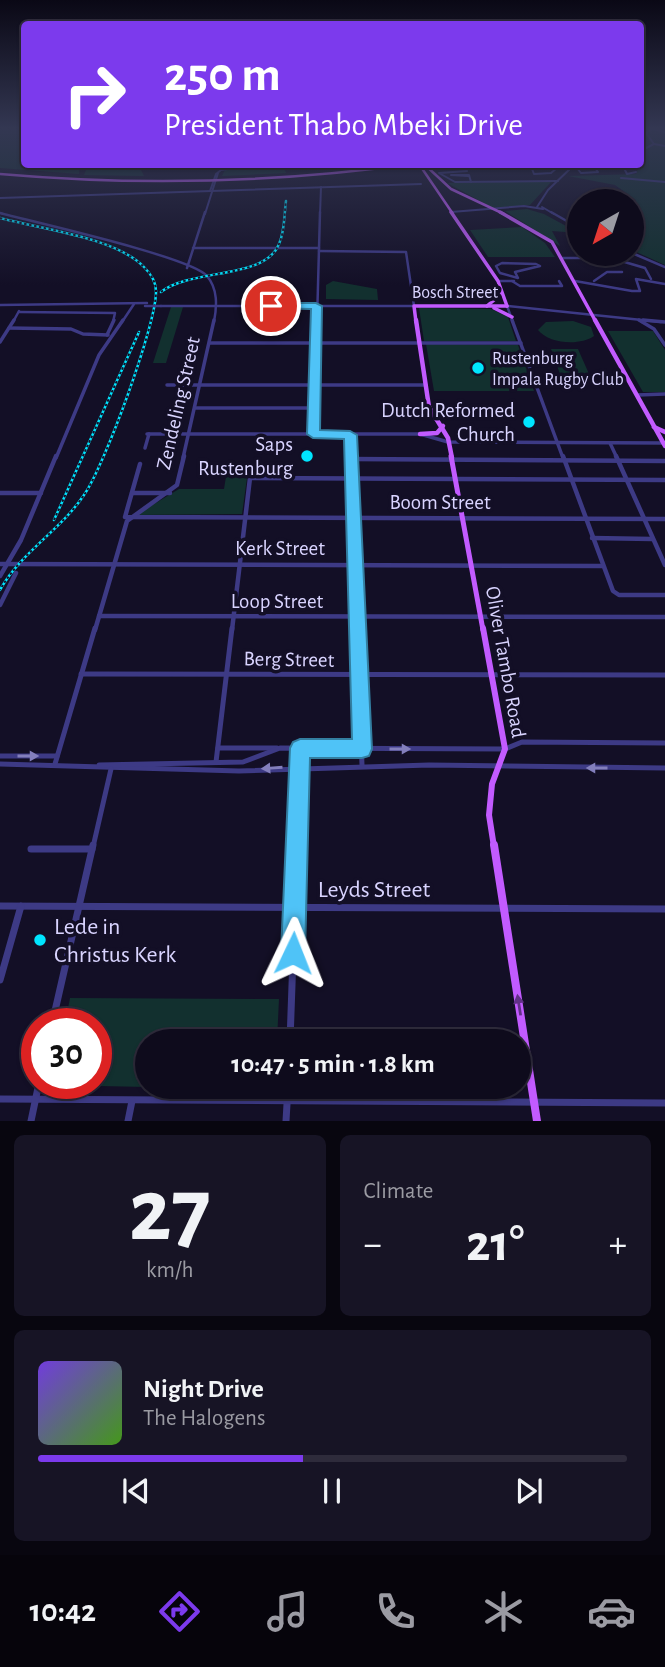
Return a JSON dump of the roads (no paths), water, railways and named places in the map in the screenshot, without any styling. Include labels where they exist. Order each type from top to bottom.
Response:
[{"type":"main road","points":[[122,180],[228,180]]},
{"type":"main road","points":[[429,180],[498,281],[507,306]]},
{"type":"main road","points":[[438,180],[548,239],[562,258],[664,444]]},
{"type":"main road","points":[[504,208],[506,215]]},
{"type":"main road","points":[[494,276],[501,293],[486,306],[512,317]]},
{"type":"main road","name":"Bosch Street","points":[[414,306],[507,306]]},
{"type":"main road","name":"Oliver Tambo Road","points":[[414,306],[429,407],[443,426],[448,442],[505,749],[496,765],[489,803],[537,1121]]},
{"type":"main road","points":[[420,435],[437,433],[443,426]]},
{"type":"main road","points":[[654,427],[665,432]]},
{"type":"street","points":[[449,180],[558,181]]},
{"type":"street","points":[[634,180],[665,181]]},
{"type":"street","points":[[187,268],[215,181]]},
{"type":"street","points":[[540,208],[544,197],[558,181]]},
{"type":"street","points":[[0,198],[421,184]]},
{"type":"street","points":[[313,434],[321,186]]},
{"type":"street","points":[[528,207],[540,208],[567,223]]},
{"type":"street","points":[[450,212],[550,208]]},
{"type":"street","name":"Zendeling Street","points":[[0,213],[152,253],[207,275],[217,298],[218,305],[201,385],[177,485],[170,493],[131,517]]},
{"type":"street","points":[[193,248],[319,249]]},
{"type":"street","name":"Oliver Tambo Road","points":[[319,249],[401,250],[407,254],[414,306]]},
{"type":"street","points":[[562,258],[612,258],[645,268],[652,279]]},
{"type":"street","points":[[644,258],[665,267]]},
{"type":"street","points":[[502,263],[540,266],[522,268],[515,273],[517,278],[501,273],[496,265],[502,263]]},
{"type":"street","points":[[593,281],[607,272],[622,272]]},
{"type":"street","points":[[498,281],[512,281],[517,278]]},
{"type":"street","points":[[575,281],[593,281],[623,291],[640,289],[635,279],[652,279],[665,284]]},
{"type":"street","points":[[512,281],[520,286],[562,286],[559,281]]},
{"type":"street","points":[[207,303],[217,298]]},
{"type":"street","name":"Bosch Street","points":[[0,305],[414,306]]},
{"type":"street","points":[[0,342],[24,305]]},
{"type":"street","name":"Bosch Street","points":[[162,305],[218,305]]},
{"type":"street","points":[[507,306],[612,592],[620,595],[665,595]]},
{"type":"street","name":"Bosch Street","points":[[507,306],[665,322]]},
{"type":"street","points":[[109,335],[132,307]]},
{"type":"street","points":[[0,576],[3,564],[21,540],[92,369],[109,335],[115,313],[19,312]]},
{"type":"street","points":[[628,317],[651,327],[665,345]]},
{"type":"street","points":[[9,328],[71,328],[83,334],[109,335]]},
{"type":"street","points":[[210,342],[521,343]]},
{"type":"street","points":[[167,385],[426,385]]},
{"type":"street","points":[[637,395],[665,394]]},
{"type":"street","points":[[195,408],[313,408]]},
{"type":"street","points":[[145,448],[148,434],[420,435],[448,442],[664,444]]},
{"type":"street","points":[[350,435],[362,765]]},
{"type":"street","points":[[610,443],[665,565]]},
{"type":"street","points":[[351,459],[665,461]]},
{"type":"street","points":[[55,764],[114,564],[131,517],[125,517],[140,464]]},
{"type":"street","points":[[216,762],[244,517],[249,481],[254,477],[665,480]]},
{"type":"street","points":[[0,493],[41,493]]},
{"type":"street","points":[[132,493],[170,493]]},
{"type":"street","name":"Boom Street","points":[[131,517],[665,519]]},
{"type":"street","points":[[592,538],[652,538]]},
{"type":"street","name":"Kerk Street","points":[[3,564],[603,566]]},
{"type":"street","points":[[0,605],[16,573]]},
{"type":"street","name":"Loop Street","points":[[99,616],[665,617]]},
{"type":"street","name":"Berg Street","points":[[81,674],[665,675]]},
{"type":"street","points":[[218,748],[505,749],[522,742],[665,743]]},
{"type":"street","points":[[97,766],[117,763],[243,762],[280,748]]},
{"type":"street","points":[[290,1029],[300,748]]},
{"type":"street","points":[[0,756],[57,756]]},
{"type":"street","points":[[56,1008],[111,769],[117,763]]},
{"type":"street","points":[[0,764],[239,771],[362,765],[665,768]]},
{"type":"street","points":[[31,849],[92,849]]},
{"type":"street","name":"Leyds Street","points":[[0,906],[665,909]]},
{"type":"street","points":[[0,980],[21,906]]},
{"type":"street","points":[[0,1099],[21,1099]]},
{"type":"street","points":[[31,1121],[36,1099],[287,1103],[665,1103]]},
{"type":"street","points":[[286,1121],[287,1099]]},
{"type":"street","points":[[128,1121],[132,1101]]},
{"type":"railway","points":[[161,292],[190,279],[243,269],[271,255],[281,239],[286,201]]},
{"type":"railway","points":[[0,218],[76,235],[115,248],[144,267],[152,278],[156,291],[139,362],[116,427],[93,480],[64,520],[19,564],[0,590]]},
{"type":"railway","points":[[54,520],[139,332]]},
{"type":"place","name":"Rustenburg Impala Rugby Club","points":[[478,368]]},
{"type":"place","name":"Dutch Reformed Church","points":[[529,422]]},
{"type":"place","name":"Saps Rustenburg","points":[[307,456]]},
{"type":"place","name":"Lede in Christus Kerk","points":[[40,940]]}]
